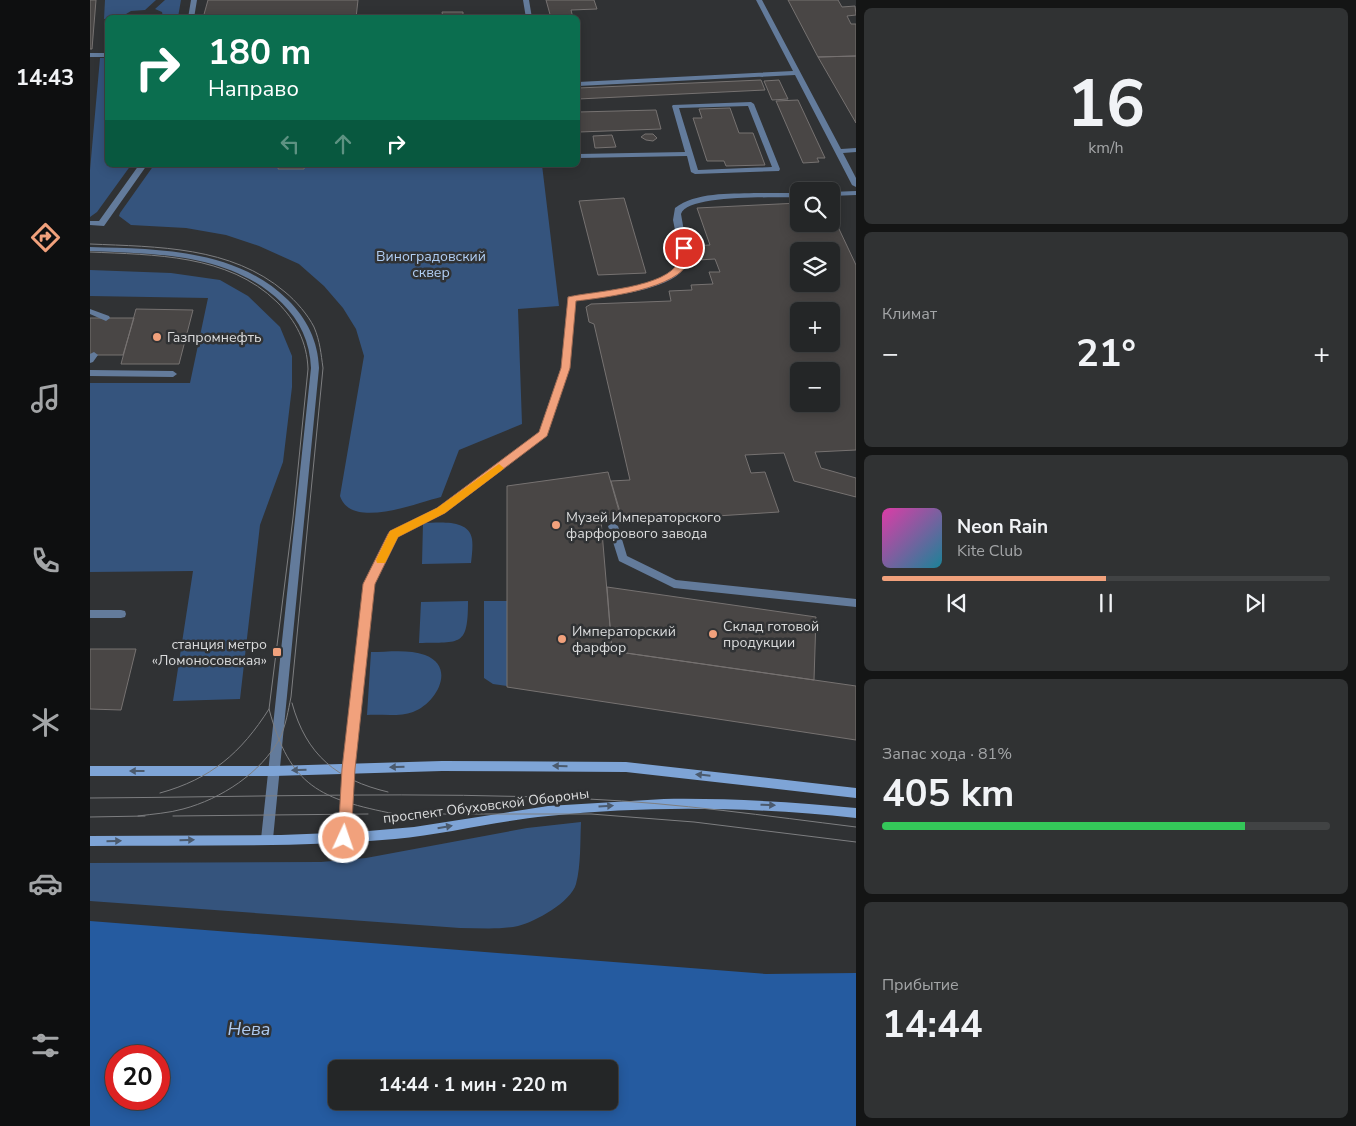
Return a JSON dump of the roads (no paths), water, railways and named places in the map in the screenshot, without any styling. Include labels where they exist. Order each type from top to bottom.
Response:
[{"type":"main road","name":"проспект Обуховской Обороны","points":[[90,771],[274,771],[452,766],[626,767],[856,793]]},
{"type":"main road","name":"проспект Обуховской Обороны","points":[[90,841],[344,838],[443,828],[493,818],[548,811],[672,802],[781,805],[856,813]]},
{"type":"street","points":[[192,15],[194,0]]},
{"type":"street","points":[[526,0],[528,15]]},
{"type":"street","points":[[759,0],[856,185]]},
{"type":"street","points":[[90,55],[105,55]]},
{"type":"street","points":[[580,84],[796,73]]},
{"type":"street","points":[[751,104],[776,169],[695,172],[690,154],[675,106],[751,104]]},
{"type":"street","points":[[838,151],[856,150]]},
{"type":"street","points":[[580,156],[690,154]]},
{"type":"street","points":[[90,223],[101,224],[142,167]]},
{"type":"street","points":[[840,194],[856,193]]},
{"type":"street","points":[[344,838],[348,769],[369,584],[394,534],[441,511],[543,433],[566,368],[571,299],[638,287],[662,280],[677,272],[685,260],[676,217],[678,210],[686,203],[712,198],[790,195]]},
{"type":"street","points":[[90,249],[162,252],[202,259],[238,270],[278,294],[306,328],[314,348],[315,368],[301,518],[267,839]]},
{"type":"street","points":[[90,312],[106,318]]},
{"type":"street","points":[[90,373],[173,374]]},
{"type":"street","points":[[613,526],[623,558],[674,584],[856,604]]},
{"type":"street","points":[[90,614],[121,614]]},
{"type":"water","name":"Нева","points":[[90,921],[766,974],[856,973],[856,1126],[90,1126]]},
{"type":"tram line","points":[[90,244],[167,248],[218,257],[241,266],[264,277],[285,292],[301,308],[314,327],[318,337],[323,368],[291,697],[287,718],[279,739]]},
{"type":"tram line","points":[[90,252],[164,256],[189,260],[236,274],[258,286],[277,302],[295,324],[303,341],[308,369],[293,518],[269,709]]},
{"type":"tram line","points":[[292,703],[306,737],[315,751],[326,762],[353,780],[388,792]]},
{"type":"tram line","points":[[160,793],[195,780],[223,762],[247,739],[269,709]]},
{"type":"tram line","points":[[269,709],[279,739]]},
{"type":"tram line","points":[[216,796],[239,783],[251,773],[272,751],[279,739]]},
{"type":"tram line","points":[[279,739],[298,773],[328,795]]},
{"type":"tram line","points":[[216,796],[328,795]]},
{"type":"tram line","points":[[328,795],[347,802],[395,814]]},
{"type":"tram line","points":[[328,795],[464,795],[588,799],[722,810],[856,827]]},
{"type":"tram line","points":[[90,798],[216,796]]},
{"type":"tram line","points":[[138,816],[183,809],[216,796]]},
{"type":"tram line","points":[[173,816],[368,814]]},
{"type":"tram line","points":[[390,814],[395,814]]},
{"type":"tram line","points":[[395,814],[591,814],[694,822],[856,842]]},
{"type":"tram line","points":[[90,817],[145,816]]},
{"type":"place","name":"Газпромнефть","points":[[157,337]]},
{"type":"place","name":"Музей Императорского фарфорового завода","points":[[556,525]]},
{"type":"place","name":"Склад готовой продукции","points":[[713,634]]},
{"type":"place","name":"Императорский фарфор","points":[[562,639]]},
{"type":"place","name":"станция метро «Ломоносовская»","points":[[277,652]]},
{"type":"park label","name":"Виноградовский сквер","points":[[431,264]]}]
